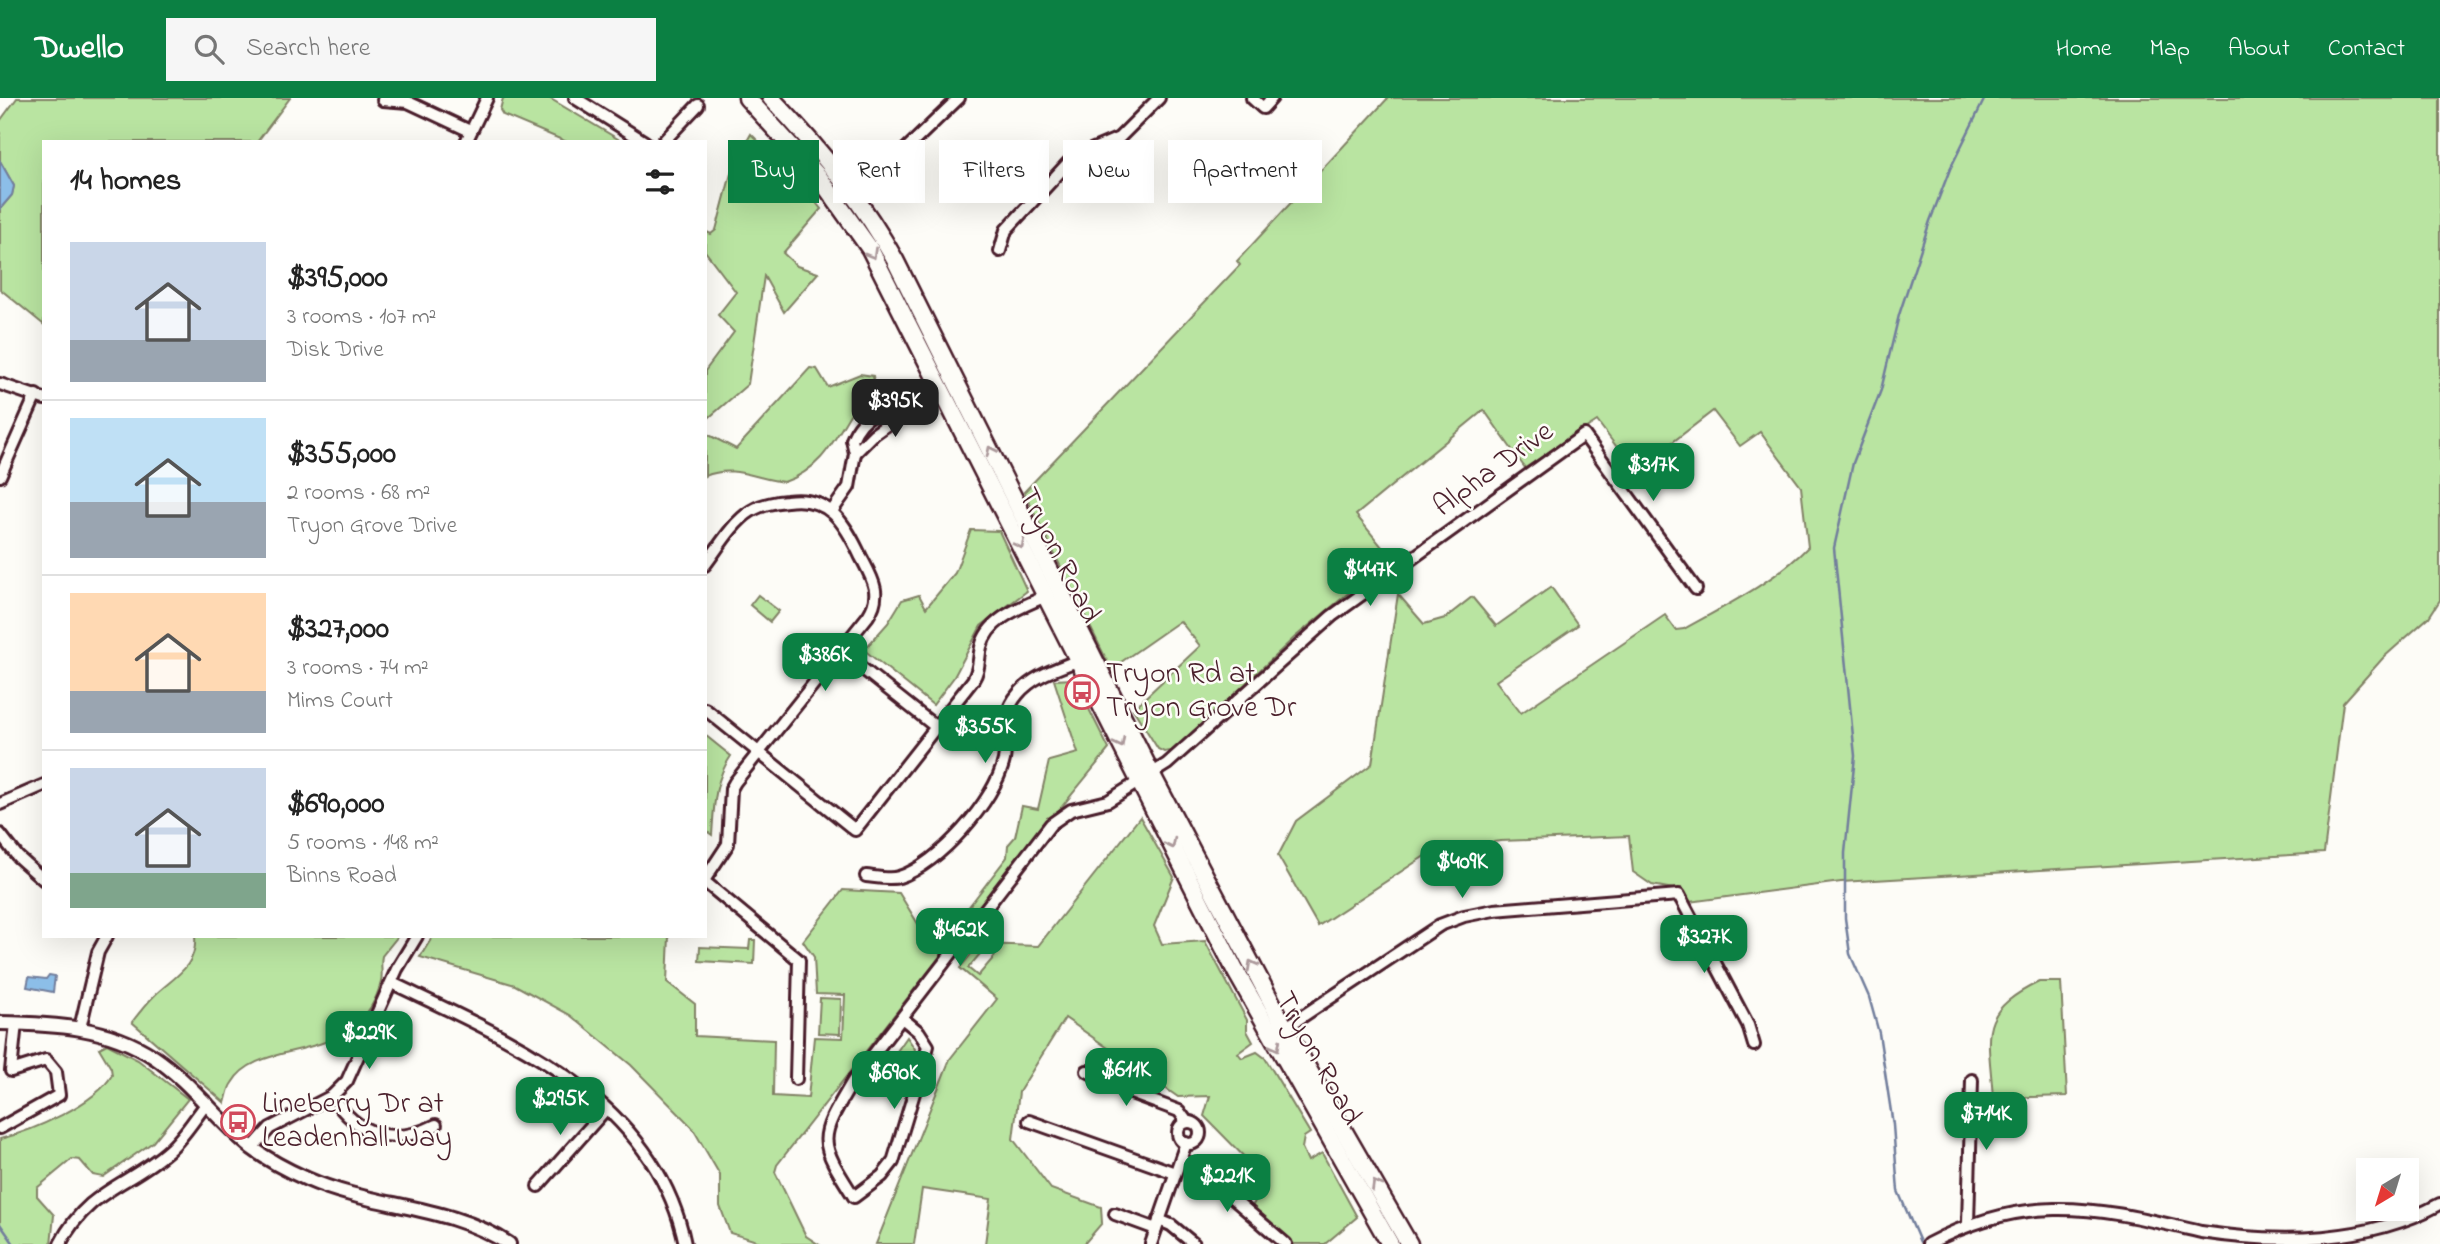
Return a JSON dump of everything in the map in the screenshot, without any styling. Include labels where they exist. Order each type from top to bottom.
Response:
[{"type":"main road","name":"Tryon Road","points":[[747,98],[833,184]]},
{"type":"main road","name":"Tryon Road","points":[[771,98],[833,181]]},
{"type":"main road","name":"Tryon Road","points":[[847,203],[1079,660],[1409,1244]]},
{"type":"main road","name":"Tryon Road","points":[[851,203],[884,240],[917,301],[1278,1051],[1390,1244]]},
{"type":"street","points":[[383,100],[408,102],[468,136],[487,98]]},
{"type":"street","points":[[575,98],[642,140]]},
{"type":"street","points":[[915,140],[958,98]]},
{"type":"street","points":[[1000,251],[1006,230],[1068,163],[1079,155],[1119,138],[1159,98]]},
{"type":"street","points":[[1252,98],[1263,108],[1272,98]]},
{"type":"street","points":[[665,140],[698,105]]},
{"type":"street","points":[[0,384],[40,397],[0,476]]},
{"type":"street","points":[[832,511],[849,488],[855,453],[852,440],[865,419],[889,405],[911,402],[941,386]]},
{"type":"street","points":[[855,453],[874,434],[900,417],[911,402]]},
{"type":"street","name":"Alpha Drive","points":[[902,1018],[919,1032],[928,1046],[892,1162],[882,1176],[854,1197],[830,1159],[825,1131],[853,1081],[1051,824],[1065,812],[1108,802],[1146,779],[1188,748],[1332,616],[1584,435],[1696,589]]},
{"type":"street","points":[[707,562],[744,516],[757,508],[806,499],[820,503],[832,511],[847,527],[873,581],[876,594],[868,617],[757,752],[731,789],[728,844],[707,877]]},
{"type":"street","points":[[707,711],[855,830],[974,680],[979,669],[983,641],[995,625],[1007,615],[1046,596]]},
{"type":"street","points":[[839,650],[936,727]]},
{"type":"street","points":[[866,876],[898,878],[933,857],[985,805],[1004,760],[1003,728],[1017,695],[1042,674],[1079,660]]},
{"type":"street","points":[[0,804],[42,786]]},
{"type":"street","points":[[0,834],[18,857],[42,878]]},
{"type":"street","points":[[707,882],[799,960],[796,1079]]},
{"type":"street","points":[[1285,1028],[1440,925],[1464,916],[1494,910],[1679,895],[1748,1025],[1754,1045]]},
{"type":"street","points":[[80,1028],[91,977],[106,938]]},
{"type":"street","points":[[252,1148],[270,1128],[332,1096],[347,1081],[416,938]]},
{"type":"street","points":[[392,984],[537,1054],[624,1124],[673,1204],[685,1244]]},
{"type":"street","points":[[0,1023],[80,1028],[109,1035],[153,1057],[252,1148],[317,1184],[454,1218],[509,1244]]},
{"type":"street","points":[[0,1128],[59,1095],[56,1072],[46,1060],[11,1071],[16,1023]]},
{"type":"street","points":[[1087,1071],[1131,1094],[1179,1111],[1187,1122],[1178,1132],[1186,1143],[1151,1244]]},
{"type":"street","points":[[1968,1223],[1972,1080]]},
{"type":"street","points":[[332,1096],[343,1114],[367,1130],[396,1136],[413,1135],[436,1125]]},
{"type":"street","points":[[60,1244],[69,1228],[104,1191],[137,1174],[171,1149],[206,1103]]},
{"type":"street","points":[[538,1186],[606,1109]]},
{"type":"street","points":[[1029,1121],[1175,1173]]},
{"type":"street","points":[[1181,1160],[1194,1165],[1286,1244]]},
{"type":"street","points":[[1927,1244],[1968,1223],[1996,1215],[2053,1209],[2092,1210],[2226,1236],[2295,1242],[2339,1237],[2386,1225],[2440,1205]]},
{"type":"street","points":[[1115,1214],[1171,1225],[1194,1244]]},
{"type":"green space","points":[[17,98],[290,98],[258,140],[42,140],[42,323],[0,289],[0,209],[12,195],[14,186],[0,161],[0,121]]},
{"type":"green space","points":[[503,98],[549,98],[620,140],[562,140],[503,115],[500,110]]},
{"type":"green space","points":[[1388,98],[2440,98],[2440,600],[2429,617],[2383,658],[2343,703],[2324,853],[1841,882],[1689,902],[1684,891],[1652,885],[1633,872],[1629,836],[1500,841],[1431,852],[1318,926],[1278,856],[1296,821],[1372,764],[1398,594],[1424,624],[1445,618],[1472,597],[1496,626],[1551,587],[1578,625],[1496,681],[1521,713],[1665,615],[1676,630],[1684,629],[1765,582],[1808,547],[1801,487],[1760,432],[1740,446],[1713,411],[1635,471],[1597,421],[1525,468],[1484,410],[1356,515],[1391,558],[1295,637],[1175,750],[1164,752],[1158,749],[1133,709],[1200,646],[1180,621],[1111,669],[1024,492],[1240,265],[1237,261],[1291,203],[1322,203],[1322,169]]},
{"type":"green space","points":[[728,185],[728,203],[816,203],[821,209],[783,253],[797,266],[818,273],[784,312],[764,276],[748,384],[707,419],[707,368],[734,332],[718,315],[736,292],[707,254],[707,232],[711,234],[716,230]]},
{"type":"green space","points":[[810,368],[817,369],[828,387],[860,374],[873,376],[874,383],[862,396],[826,452],[801,474],[784,482],[726,471],[707,475],[707,434],[736,449]]},
{"type":"green space","points":[[971,530],[999,531],[1027,591],[981,626],[954,677],[933,705],[864,650],[888,623],[902,600],[919,595],[926,608],[955,573]]},
{"type":"green space","points":[[758,595],[779,611],[770,622],[750,605]]},
{"type":"green space","points":[[1074,679],[1109,749],[952,941],[777,1165],[775,1172],[806,1236],[818,1244],[767,1244],[730,1233],[720,1206],[720,1175],[692,1127],[631,1065],[570,1015],[515,985],[420,957],[432,938],[669,938],[667,982],[695,1004],[695,1036],[774,1040],[773,1096],[808,1098],[814,1037],[843,1038],[845,995],[816,994],[814,957],[803,941],[843,890],[899,893],[920,927],[964,913],[1007,857],[1008,845],[1015,837],[1022,806],[1038,809],[1049,761],[1078,753],[1054,680]]},
{"type":"green space","points":[[707,737],[731,756],[718,784],[712,835],[707,831]]},
{"type":"green space","points":[[1140,817],[1174,877],[1154,926],[1162,944],[1205,941],[1247,1020],[1247,1031],[1253,1042],[1238,1053],[1242,1058],[1257,1052],[1265,1058],[1310,1133],[1304,1137],[1302,1148],[1308,1161],[1322,1153],[1357,1217],[1325,1244],[1294,1244],[1252,1207],[1266,1179],[1204,1116],[1210,1096],[1178,1097],[1065,1018],[1019,1092],[1013,1139],[1051,1189],[1101,1207],[1102,1223],[1084,1244],[985,1244],[991,1199],[922,1189],[914,1244],[876,1244],[950,1059],[997,999],[960,968],[979,944],[1038,946]],"holes":[[[985,948],[995,956],[978,976],[968,968]]]},
{"type":"green space","points":[[195,938],[396,938],[382,956],[381,982],[369,1009],[352,1028],[331,1040],[264,1059],[245,1068],[231,1085],[225,1103],[132,1022],[151,999],[188,964],[195,947]]},
{"type":"green space","points":[[750,940],[755,940],[754,964],[699,961],[700,947],[749,949]]},
{"type":"green space","points":[[2039,982],[2061,982],[2067,1096],[1993,1098],[1989,1042],[1995,1016],[2004,1004],[2018,993]]},
{"type":"green space","points":[[820,998],[841,999],[840,1034],[818,1033]]},
{"type":"green space","points":[[907,1037],[915,1049],[911,1066],[895,1054]]},
{"type":"green space","points":[[107,1044],[138,1060],[188,1099],[153,1142],[103,1177],[93,1175],[80,1160],[72,1159],[37,1188],[37,1196],[54,1215],[51,1244],[0,1244],[0,1139],[62,1115],[104,1086],[112,1075],[111,1068],[99,1048]]},
{"type":"water","points":[[0,161],[14,186],[12,195],[0,209]]},
{"type":"water","points":[[49,975],[55,976],[53,992],[27,987],[29,977],[46,979]]},
{"type":"waterway","points":[[1920,1242],[1898,1191],[1893,1125],[1879,1033],[1869,997],[1850,954],[1845,918],[1845,853],[1855,756],[1834,548],[1853,463],[1881,390],[1899,315],[1930,221],[1950,169],[1985,98]]},
{"type":"waterway","points":[[0,1224],[14,1244]]},
{"type":"place","name":"Tryon Rd at Tryon Grove Dr","points":[[1082,692]]},
{"type":"place","name":"Lineberry Dr at Leadenhall Way","points":[[238,1122]]}]
